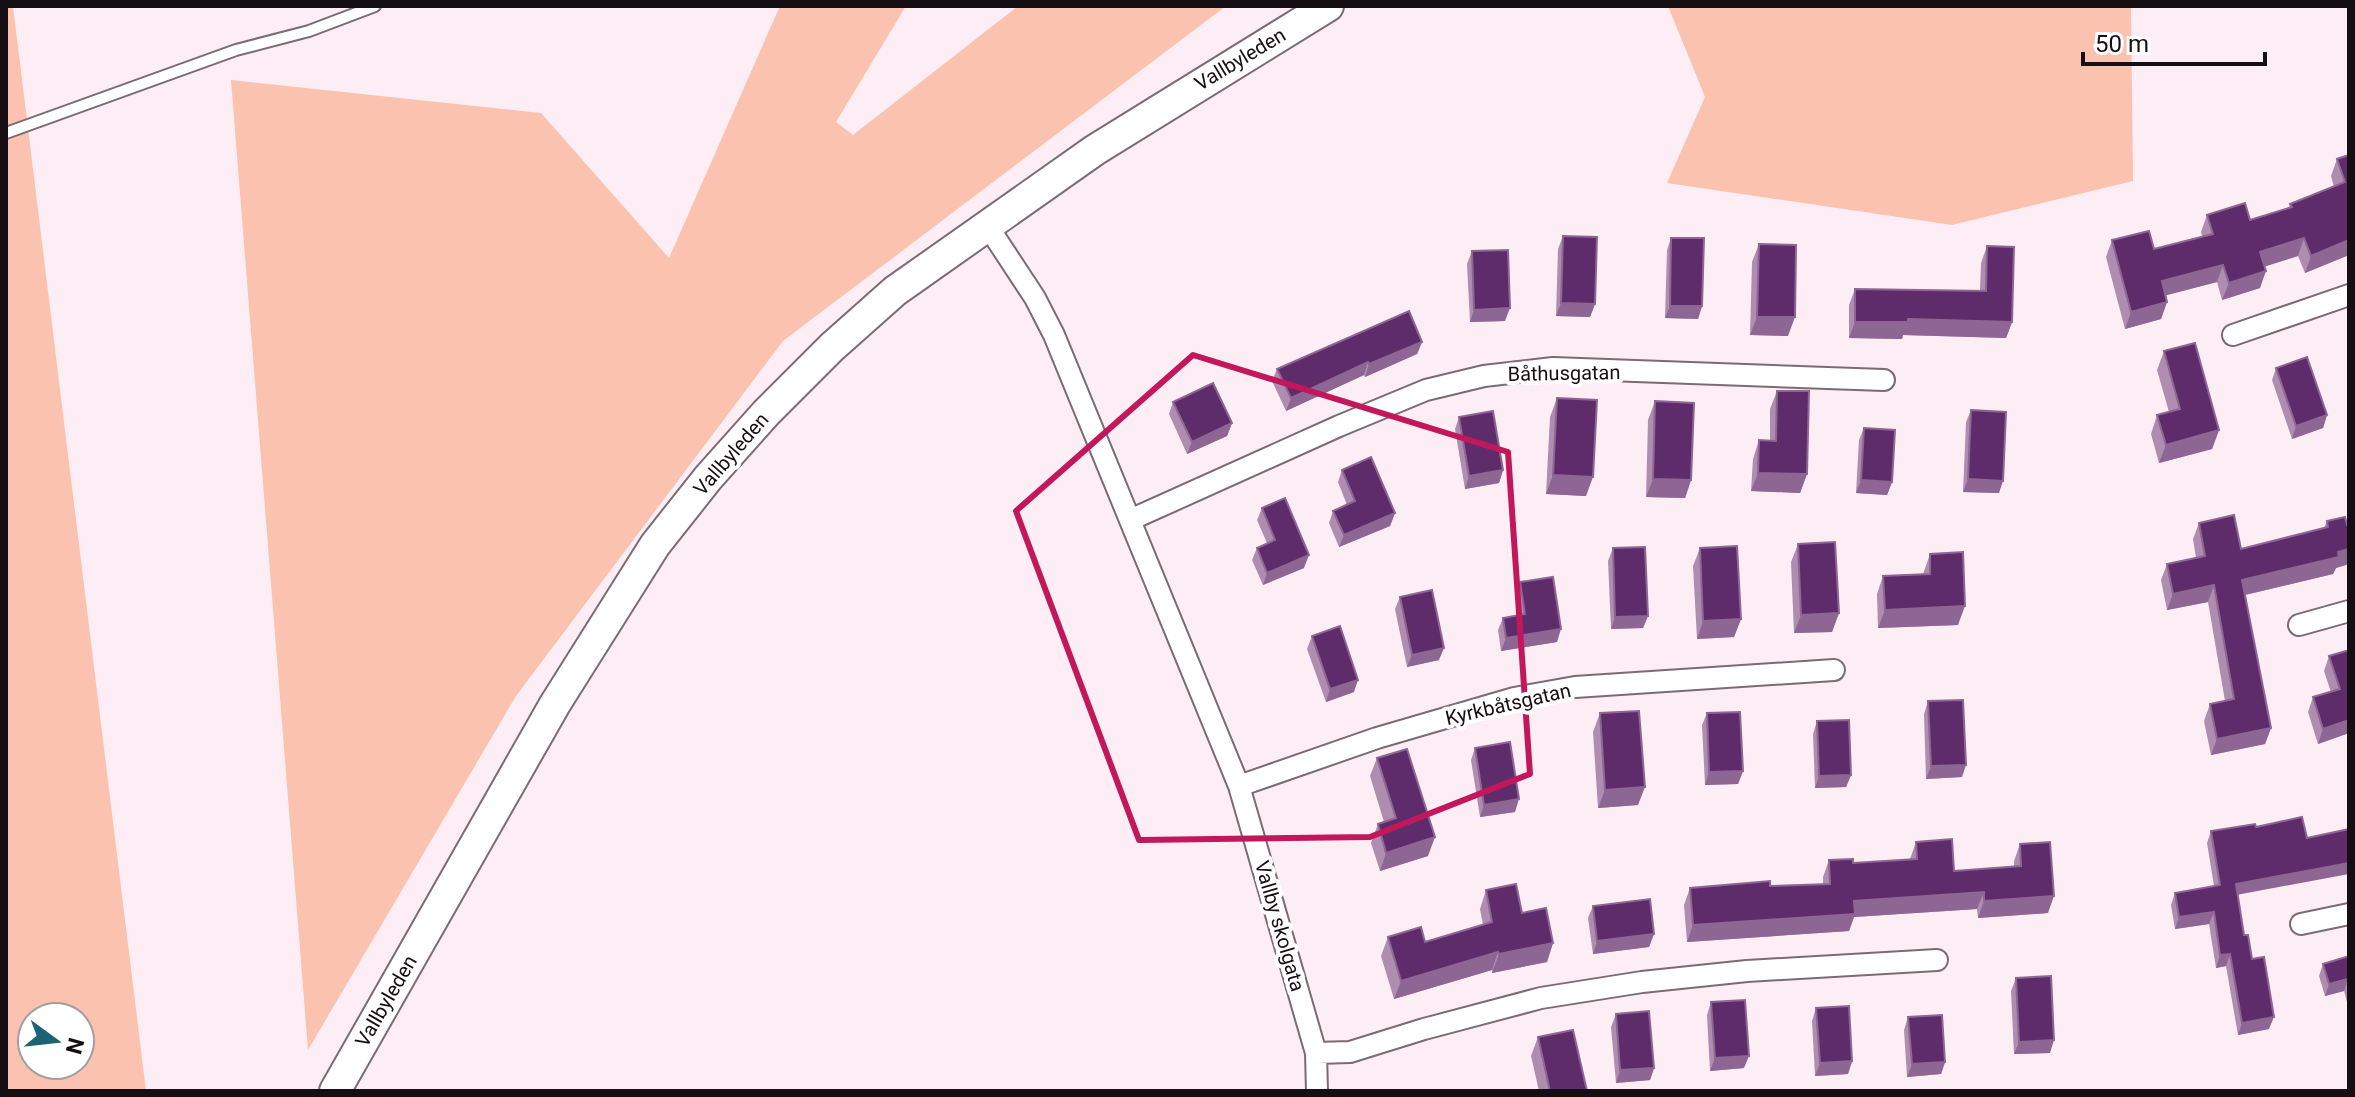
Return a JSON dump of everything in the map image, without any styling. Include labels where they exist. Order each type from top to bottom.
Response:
[{"type":"main road","name":"Vallbyleden","points":[[335,1091],[555,704],[655,545],[708,478],[766,413],[832,347],[895,291],[1095,150],[1328,6]]},
{"type":"street","name":"Vallby skolgata","points":[[987,225],[1035,298],[1054,335],[1239,786],[1316,1053],[1317,1091]]},
{"type":"street","points":[[2233,335],[2349,295]]},
{"type":"street","name":"Båthusgatan","points":[[1130,520],[1426,390],[1484,376],[1553,368],[1884,380]]},
{"type":"street","points":[[2299,625],[2349,611]]},
{"type":"street","name":"Kyrkbåtsgatan","points":[[1239,786],[1377,738],[1529,695],[1589,686],[1834,670]]},
{"type":"street","points":[[2301,924],[2349,914]]},
{"type":"street","points":[[1316,1053],[1350,1052],[1541,998],[1642,982],[1747,971],[1937,960]]},
{"type":"lane","points":[[6,133],[236,50],[309,31],[375,6]]},
{"type":"highlighted area","points":[[1193,355],[1508,452],[1530,774],[1370,837],[1139,840],[1016,511]]},
{"type":"shaded area","points":[[6,6],[13,6],[146,1091],[6,1091]]},
{"type":"shaded area","points":[[780,6],[906,6],[836,122],[853,135],[1018,6],[1226,6],[783,341],[516,696],[308,1050],[231,80],[541,113],[669,258]]},
{"type":"shaded area","points":[[1668,6],[2131,6],[2133,181],[1952,225],[1667,183],[1705,97]]},
{"type":"building","points":[[2349,155],[2349,240],[2311,256],[2304,238],[2260,252],[2266,271],[2229,283],[2223,265],[2162,281],[2167,302],[2131,312],[2112,240],[2149,231],[2154,249],[2213,234],[2207,215],[2245,203],[2250,220],[2292,207],[2290,204],[2345,182],[2337,159]]},
{"type":"building","points":[[1563,236],[1597,237],[1595,304],[1561,303]]},
{"type":"building","points":[[1671,238],[1704,238],[1702,306],[1670,306]]},
{"type":"building","points":[[1759,244],[1796,245],[1795,317],[1757,317]]},
{"type":"building","points":[[1987,246],[2014,247],[2012,322],[1908,319],[1908,322],[1855,322],[1855,289],[1986,291]]},
{"type":"building","points":[[1508,250],[1510,308],[1474,310],[1472,251]]},
{"type":"building","points":[[1409,311],[1422,342],[1368,362],[1291,398],[1277,369]]},
{"type":"building","points":[[2195,343],[2219,430],[2166,445],[2157,415],[2180,409],[2164,351]]},
{"type":"building","points":[[2307,357],[2327,415],[2296,426],[2276,368]]},
{"type":"building","points":[[1213,383],[1232,423],[1192,442],[1173,402]]},
{"type":"building","points":[[1777,391],[1809,391],[1807,474],[1758,473],[1759,440],[1776,441]]},
{"type":"building","points":[[1557,398],[1597,400],[1593,477],[1553,475]]},
{"type":"building","points":[[1655,401],[1694,403],[1691,480],[1653,479]]},
{"type":"building","points":[[1971,410],[2006,412],[2003,481],[1968,479]]},
{"type":"building","points":[[1493,411],[1503,470],[1469,476],[1459,417]]},
{"type":"building","points":[[1864,428],[1895,430],[1892,482],[1861,480]]},
{"type":"building","points":[[1371,457],[1395,513],[1344,535],[1333,511],[1355,501],[1342,470]]},
{"type":"building","points":[[1285,498],[1309,555],[1267,573],[1257,548],[1275,540],[1262,508]]},
{"type":"building","points":[[2234,515],[2241,549],[2328,527],[2327,521],[2345,517],[2349,524],[2349,549],[2338,552],[2339,557],[2242,580],[2271,728],[2217,739],[2210,704],[2234,699],[2214,585],[2173,594],[2167,564],[2205,556],[2199,523]]},
{"type":"building","points":[[1835,542],[1839,613],[1801,615],[1798,544]]},
{"type":"building","points":[[1737,546],[1741,619],[1703,621],[1700,548]]},
{"type":"building","points":[[1645,547],[1648,616],[1615,617],[1613,548]]},
{"type":"building","points":[[1963,552],[1965,606],[1885,610],[1883,576],[1930,574],[1930,554]]},
{"type":"building","points":[[1553,577],[1561,629],[1506,638],[1503,618],[1525,614],[1520,582]]},
{"type":"building","points":[[1432,590],[1444,648],[1412,655],[1400,597]]},
{"type":"building","points":[[1340,626],[1358,680],[1330,689],[1312,636]]},
{"type":"building","points":[[2349,650],[2349,720],[2323,729],[2313,697],[2340,689],[2329,656]]},
{"type":"building","points":[[1963,700],[1966,765],[1931,766],[1928,701]]},
{"type":"building","points":[[1639,711],[1645,787],[1605,790],[1600,713]]},
{"type":"building","points":[[1740,712],[1743,771],[1709,772],[1707,713]]},
{"type":"building","points":[[1849,720],[1851,775],[1819,776],[1817,721]]},
{"type":"building","points":[[1510,742],[1519,799],[1484,805],[1475,748]]},
{"type":"building","points":[[1407,749],[1435,837],[1386,853],[1378,824],[1396,818],[1377,758]]},
{"type":"building","points":[[2302,817],[2307,838],[2349,829],[2349,863],[2236,884],[2244,935],[2248,935],[2252,959],[2264,957],[2274,1017],[2242,1023],[2230,954],[2220,955],[2214,912],[2179,917],[2175,893],[2220,885],[2211,831],[2255,824],[2256,827]]},
{"type":"building","points":[[1952,839],[1954,871],[2021,866],[2020,844],[2050,842],[2054,896],[1984,901],[1984,892],[1854,901],[1855,914],[1693,925],[1690,888],[1770,881],[1770,886],[1830,884],[1829,860],[1853,859],[1853,863],[1917,859],[1916,842]]},
{"type":"building","points":[[1516,884],[1522,913],[1546,908],[1553,943],[1498,952],[1401,981],[1388,937],[1421,927],[1425,942],[1492,922],[1486,890]]},
{"type":"building","points":[[1650,899],[1654,934],[1597,941],[1593,906]]},
{"type":"building","points":[[2349,956],[2349,982],[2348,979],[2329,984],[2323,964]]},
{"type":"building","points":[[2051,976],[2054,1040],[2019,1042],[2016,978]]},
{"type":"building","points":[[1745,1000],[1749,1056],[1715,1058],[1711,1002]]},
{"type":"building","points":[[1849,1006],[1852,1061],[1820,1063],[1816,1008]]},
{"type":"building","points":[[1649,1011],[1654,1068],[1620,1070],[1616,1014]]},
{"type":"building","points":[[1942,1015],[1945,1062],[1912,1064],[1908,1017]]},
{"type":"building","points":[[1573,1030],[1587,1091],[1550,1091],[1538,1037]]}]
